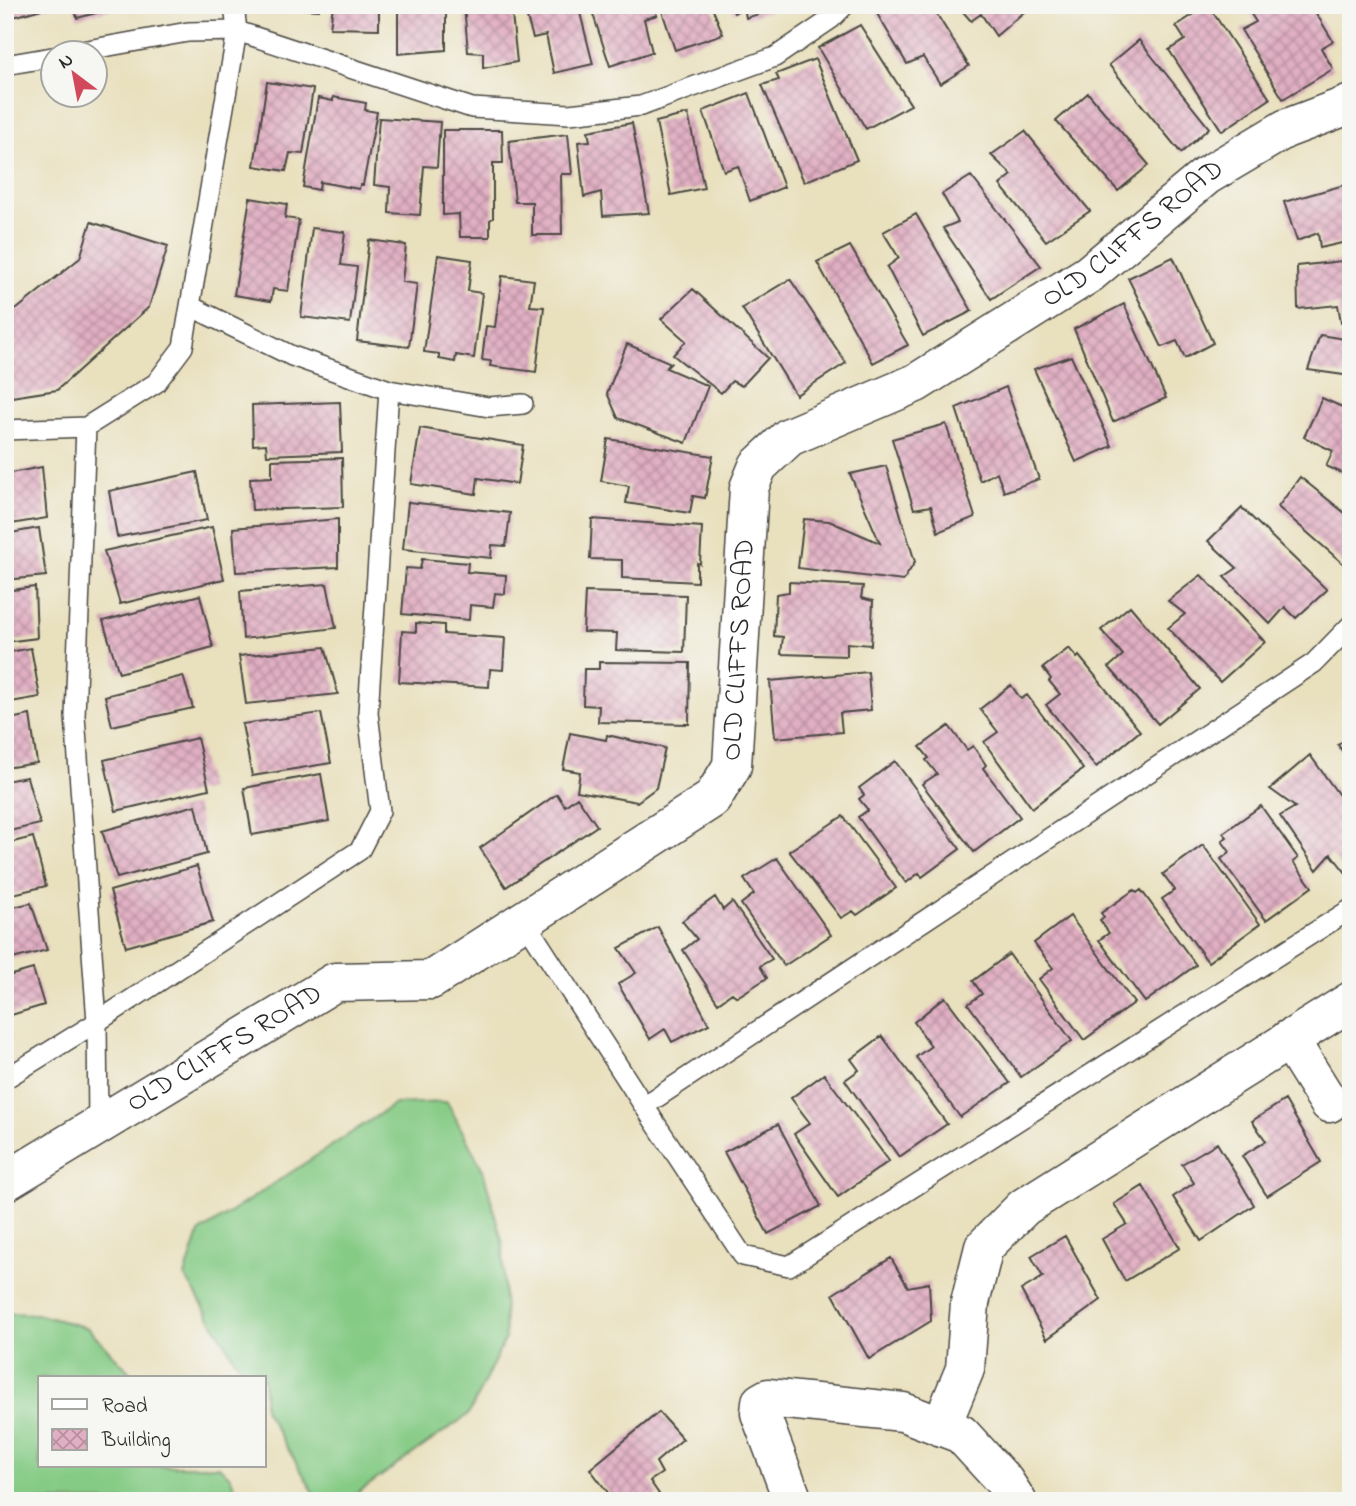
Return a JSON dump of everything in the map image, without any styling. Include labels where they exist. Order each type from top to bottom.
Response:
[{"type":"street","name":"OLD CLIFFS ROAD","points":[[5,1182],[335,982],[431,980],[712,799],[732,766],[749,488],[758,466],[789,436],[916,383],[1088,274],[1206,176],[1285,130],[1351,104]]},
{"type":"street","points":[[941,1427],[965,1369],[970,1303],[984,1247],[1024,1207],[1351,1001]]},
{"type":"street","points":[[1289,1039],[1329,1103]]},
{"type":"street","points":[[793,1501],[760,1413],[761,1402],[768,1398],[903,1412],[961,1434],[1004,1481],[1017,1501]]},
{"type":"lane","points":[[5,430],[86,427],[156,383],[183,347],[237,31],[234,5]]},
{"type":"lane","points":[[108,46],[188,32],[237,31],[472,108],[569,114],[640,106],[775,57],[831,19],[845,5]]},
{"type":"lane","points":[[5,65],[38,59]]},
{"type":"lane","points":[[190,306],[292,356],[389,390],[489,407],[523,404]]},
{"type":"lane","points":[[5,1079],[360,850],[380,811],[368,713],[389,390]]},
{"type":"lane","points":[[86,427],[75,716],[97,1022],[98,1125]]},
{"type":"lane","points":[[644,1106],[1314,663],[1351,625]]},
{"type":"lane","points":[[524,920],[743,1256],[789,1266],[1351,909]]},
{"type":"green space","points":[[447,1102],[483,1170],[503,1244],[505,1339],[469,1414],[346,1501],[319,1501],[266,1412],[266,1376],[245,1376],[185,1276],[199,1233],[395,1104]]},
{"type":"green space","points":[[5,1313],[36,1314],[88,1328],[133,1376],[38,1376],[38,1468],[221,1468],[231,1478],[239,1501],[5,1501]]},
{"type":"building","points":[[7,5],[52,5],[52,6],[10,18]]},
{"type":"building","points":[[74,5],[123,5],[123,6],[77,18]]},
{"type":"building","points":[[319,5],[319,10],[266,7]]},
{"type":"building","points":[[333,5],[379,5],[379,29],[330,28]]},
{"type":"building","points":[[398,5],[446,5],[446,50],[398,54]]},
{"type":"building","points":[[464,5],[511,5],[517,62],[483,68],[483,53],[468,52]]},
{"type":"building","points":[[533,5],[578,5],[593,64],[554,73],[546,35],[533,38],[524,8]]},
{"type":"building","points":[[590,5],[653,5],[657,15],[644,19],[652,52],[610,66]]},
{"type":"building","points":[[660,5],[711,5],[723,34],[675,50]]},
{"type":"building","points":[[731,5],[782,7],[746,18],[744,7],[734,13]]},
{"type":"building","points":[[885,5],[931,5],[969,66],[940,84],[923,57],[907,64],[876,12]]},
{"type":"building","points":[[957,5],[1022,5],[1026,10],[996,36],[981,14],[971,21]]},
{"type":"building","points":[[1208,5],[1270,99],[1222,131],[1169,50],[1185,40],[1176,26]]},
{"type":"building","points":[[1251,5],[1311,5],[1333,41],[1321,48],[1333,69],[1283,99],[1241,30],[1256,22],[1247,8]]},
{"type":"building","points":[[860,25],[911,105],[866,129],[818,48]]},
{"type":"building","points":[[1139,40],[1209,128],[1181,153],[1109,65]]},
{"type":"building","points":[[815,59],[857,160],[804,182],[762,85],[779,80],[776,74]]},
{"type":"building","points":[[267,82],[313,89],[303,154],[290,153],[286,171],[254,166]]},
{"type":"building","points":[[749,93],[784,187],[750,201],[738,166],[724,171],[703,111]]},
{"type":"building","points":[[1088,93],[1149,165],[1118,191],[1056,121]]},
{"type":"building","points":[[333,97],[366,103],[365,110],[377,112],[363,185],[360,185],[359,189],[320,182],[319,190],[303,187],[318,98],[333,101]]},
{"type":"building","points":[[688,114],[704,188],[671,195],[656,122]]},
{"type":"building","points":[[379,118],[440,122],[437,167],[424,166],[420,215],[389,213],[390,187],[374,185]]},
{"type":"building","points":[[632,123],[649,213],[603,216],[601,192],[584,197],[578,142],[590,141],[588,131]]},
{"type":"building","points":[[443,130],[502,130],[503,163],[493,163],[493,218],[490,220],[490,237],[460,237],[459,214],[443,215]]},
{"type":"building","points":[[1025,131],[1090,211],[1046,241],[1000,185],[1012,175],[991,155]]},
{"type":"building","points":[[568,134],[572,174],[561,174],[562,235],[532,235],[532,202],[515,202],[509,141]]},
{"type":"building","points":[[971,176],[1041,266],[991,299],[943,228],[958,222],[942,194]]},
{"type":"building","points":[[1351,183],[1351,241],[1320,248],[1318,233],[1297,241],[1284,202]]},
{"type":"building","points":[[250,198],[287,204],[285,218],[299,220],[288,291],[273,289],[271,301],[234,295]]},
{"type":"building","points":[[916,214],[972,311],[923,336],[887,267],[899,258],[883,232]]},
{"type":"building","points":[[91,222],[168,246],[149,307],[57,390],[5,398],[5,311],[17,309],[80,258]]},
{"type":"building","points":[[312,228],[345,232],[341,265],[357,267],[350,323],[301,317]]},
{"type":"building","points":[[369,240],[406,245],[402,282],[417,284],[409,347],[357,341]]},
{"type":"building","points":[[850,246],[908,345],[873,363],[817,262]]},
{"type":"building","points":[[438,255],[472,260],[468,291],[482,293],[474,358],[456,355],[455,362],[439,359],[439,354],[424,352]]},
{"type":"building","points":[[1173,257],[1213,343],[1185,358],[1177,341],[1162,347],[1128,278]]},
{"type":"building","points":[[1351,260],[1351,321],[1341,322],[1338,305],[1298,309],[1297,266]]},
{"type":"building","points":[[502,276],[534,280],[530,306],[544,307],[536,372],[490,366],[491,361],[482,360],[486,326],[495,327]]},
{"type":"building","points":[[790,279],[846,363],[796,395],[742,308]]},
{"type":"building","points":[[693,289],[768,358],[742,386],[732,381],[721,393],[673,355],[686,341],[661,319]]},
{"type":"building","points":[[1124,304],[1166,398],[1113,422],[1074,329]]},
{"type":"building","points":[[1320,335],[1351,340],[1351,376],[1308,370]]},
{"type":"building","points":[[627,344],[671,363],[666,368],[708,386],[686,443],[618,418],[607,393]]},
{"type":"building","points":[[1071,356],[1112,446],[1076,462],[1034,369]]},
{"type":"building","points":[[1006,387],[1039,479],[1004,492],[997,472],[980,481],[956,408]]},
{"type":"building","points":[[1322,398],[1351,411],[1351,477],[1326,466],[1333,451],[1304,437]]},
{"type":"building","points":[[340,402],[342,452],[267,455],[266,444],[253,445],[252,405]]},
{"type":"building","points":[[946,424],[975,517],[938,532],[931,506],[914,509],[892,439]]},
{"type":"building","points":[[420,428],[523,445],[517,484],[478,478],[476,494],[411,484]]},
{"type":"building","points":[[608,439],[713,456],[705,498],[693,496],[690,513],[626,503],[629,486],[601,481]]},
{"type":"building","points":[[342,458],[343,507],[252,510],[250,478],[272,477],[272,460]]},
{"type":"building","points":[[886,466],[915,562],[903,581],[798,568],[804,519],[829,521],[880,543],[850,474]]},
{"type":"building","points":[[42,467],[47,518],[5,525],[5,474]]},
{"type":"building","points":[[197,472],[207,520],[117,537],[109,491]]},
{"type":"building","points":[[1300,477],[1351,518],[1351,563],[1347,567],[1278,507]]},
{"type":"building","points":[[408,502],[510,513],[506,546],[492,545],[491,558],[403,549]]},
{"type":"building","points":[[1242,508],[1327,590],[1296,618],[1285,607],[1270,624],[1224,577],[1237,568],[1208,541]]},
{"type":"building","points":[[338,519],[338,567],[236,572],[233,528]]},
{"type":"building","points":[[592,519],[702,527],[697,582],[622,578],[622,560],[590,559]]},
{"type":"building","points":[[212,527],[224,579],[120,604],[104,551]]},
{"type":"building","points":[[39,528],[46,576],[5,580],[5,534]]},
{"type":"building","points":[[422,559],[468,563],[467,572],[506,575],[505,594],[495,593],[493,607],[470,605],[469,620],[402,614],[406,568],[420,569]]},
{"type":"building","points":[[1201,575],[1265,642],[1220,682],[1168,628],[1185,614],[1168,601]]},
{"type":"building","points":[[789,582],[863,586],[861,598],[873,601],[871,645],[847,643],[847,656],[781,654],[783,637],[774,636],[776,594],[789,592]]},
{"type":"building","points":[[327,584],[336,628],[243,639],[240,591]]},
{"type":"building","points":[[35,587],[37,638],[5,642],[5,591]]},
{"type":"building","points":[[585,592],[686,595],[684,652],[616,650],[617,633],[583,632]]},
{"type":"building","points":[[200,595],[213,647],[119,673],[103,621]]},
{"type":"building","points":[[1130,606],[1200,689],[1158,724],[1109,667],[1123,655],[1101,630]]},
{"type":"building","points":[[416,623],[444,625],[444,634],[505,638],[503,670],[490,669],[489,687],[399,682],[402,631],[416,632]]},
{"type":"building","points":[[325,647],[338,694],[246,704],[239,656]]},
{"type":"building","points":[[31,648],[40,697],[5,703],[5,653]]},
{"type":"building","points":[[1069,648],[1077,658],[1079,656],[1140,731],[1096,767],[1046,705],[1060,694],[1043,668]]},
{"type":"building","points":[[599,662],[690,663],[689,724],[598,722],[599,706],[583,705],[584,669],[599,669]]},
{"type":"building","points":[[868,672],[871,710],[840,713],[842,732],[775,738],[770,681]]},
{"type":"building","points":[[183,676],[193,708],[112,726],[105,696]]},
{"type":"building","points":[[1011,685],[1021,699],[1027,695],[1083,769],[1032,808],[984,742],[998,732],[980,709]]},
{"type":"building","points":[[321,713],[331,763],[252,776],[242,724]]},
{"type":"building","points":[[30,715],[37,763],[5,768],[5,720]]},
{"type":"building","points":[[949,726],[967,750],[973,746],[986,765],[983,768],[1020,817],[974,852],[922,784],[937,774],[920,747]]},
{"type":"building","points":[[570,733],[606,740],[607,735],[665,748],[656,788],[637,802],[577,791],[580,772],[563,769]]},
{"type":"building","points":[[1351,734],[1351,764],[1338,745]]},
{"type":"building","points":[[197,738],[209,789],[116,811],[104,760]]},
{"type":"building","points":[[1310,755],[1351,812],[1351,871],[1347,874],[1331,854],[1317,870],[1280,816],[1295,807],[1270,789]]},
{"type":"building","points":[[895,761],[960,849],[922,877],[919,873],[906,883],[858,817],[868,810],[859,799],[864,795],[859,788]]},
{"type":"building","points":[[321,774],[329,821],[252,835],[244,788]]},
{"type":"building","points":[[27,777],[40,824],[5,832],[5,781]]},
{"type":"building","points":[[557,794],[565,806],[577,797],[597,826],[506,887],[480,848]]},
{"type":"building","points":[[196,805],[207,854],[117,878],[102,831]]},
{"type":"building","points":[[1261,806],[1298,858],[1293,862],[1312,887],[1266,920],[1221,859],[1230,852],[1222,841],[1227,837],[1223,833]]},
{"type":"building","points":[[843,816],[896,888],[857,915],[853,911],[841,918],[789,851]]},
{"type":"building","points":[[33,837],[46,886],[5,896],[5,844]]},
{"type":"building","points":[[1203,845],[1260,924],[1208,962],[1162,899],[1175,890],[1163,874]]},
{"type":"building","points":[[777,858],[831,935],[784,966],[741,904],[754,894],[744,879]]},
{"type":"building","points":[[197,866],[213,922],[126,947],[110,891]]},
{"type":"building","points":[[1134,890],[1137,893],[1141,890],[1196,965],[1145,1002],[1099,940],[1109,933],[1100,920],[1104,917],[1101,913]]},
{"type":"building","points":[[715,897],[723,910],[732,902],[772,959],[760,966],[767,978],[737,997],[732,993],[718,1003],[683,950],[697,939],[682,921]]},
{"type":"building","points":[[31,903],[47,950],[5,961],[5,909]]},
{"type":"building","points":[[1070,916],[1134,1003],[1084,1040],[1039,979],[1053,968],[1034,943]]},
{"type":"building","points":[[658,927],[709,1024],[672,1042],[665,1029],[650,1039],[618,984],[636,973],[619,948]]},
{"type":"building","points":[[1009,954],[1072,1041],[1021,1077],[968,1004],[982,994],[973,981]]},
{"type":"building","points":[[33,969],[44,1005],[5,1017],[5,977]]},
{"type":"building","points":[[945,997],[1010,1083],[960,1117],[916,1057],[931,1046],[914,1022]]},
{"type":"building","points":[[882,1036],[947,1124],[899,1157],[845,1080],[859,1070],[851,1059]]},
{"type":"building","points":[[824,1074],[889,1161],[838,1197],[794,1134],[810,1123],[791,1098]]},
{"type":"building","points":[[1285,1100],[1321,1162],[1267,1196],[1242,1156],[1266,1141],[1252,1121]]},
{"type":"building","points":[[778,1124],[821,1206],[768,1234],[724,1152]]},
{"type":"building","points":[[1217,1143],[1254,1205],[1201,1241],[1173,1197],[1194,1183],[1182,1164]]},
{"type":"building","points":[[1143,1186],[1180,1248],[1125,1281],[1102,1239],[1127,1224],[1114,1204]]},
{"type":"building","points":[[1065,1236],[1101,1300],[1047,1339],[1021,1290],[1043,1277],[1031,1256]]},
{"type":"building","points":[[891,1258],[908,1287],[929,1283],[931,1321],[869,1359],[833,1294]]},
{"type":"building","points":[[659,1412],[683,1439],[656,1462],[662,1473],[650,1481],[659,1494],[650,1501],[600,1501],[609,1494],[590,1469]]}]
